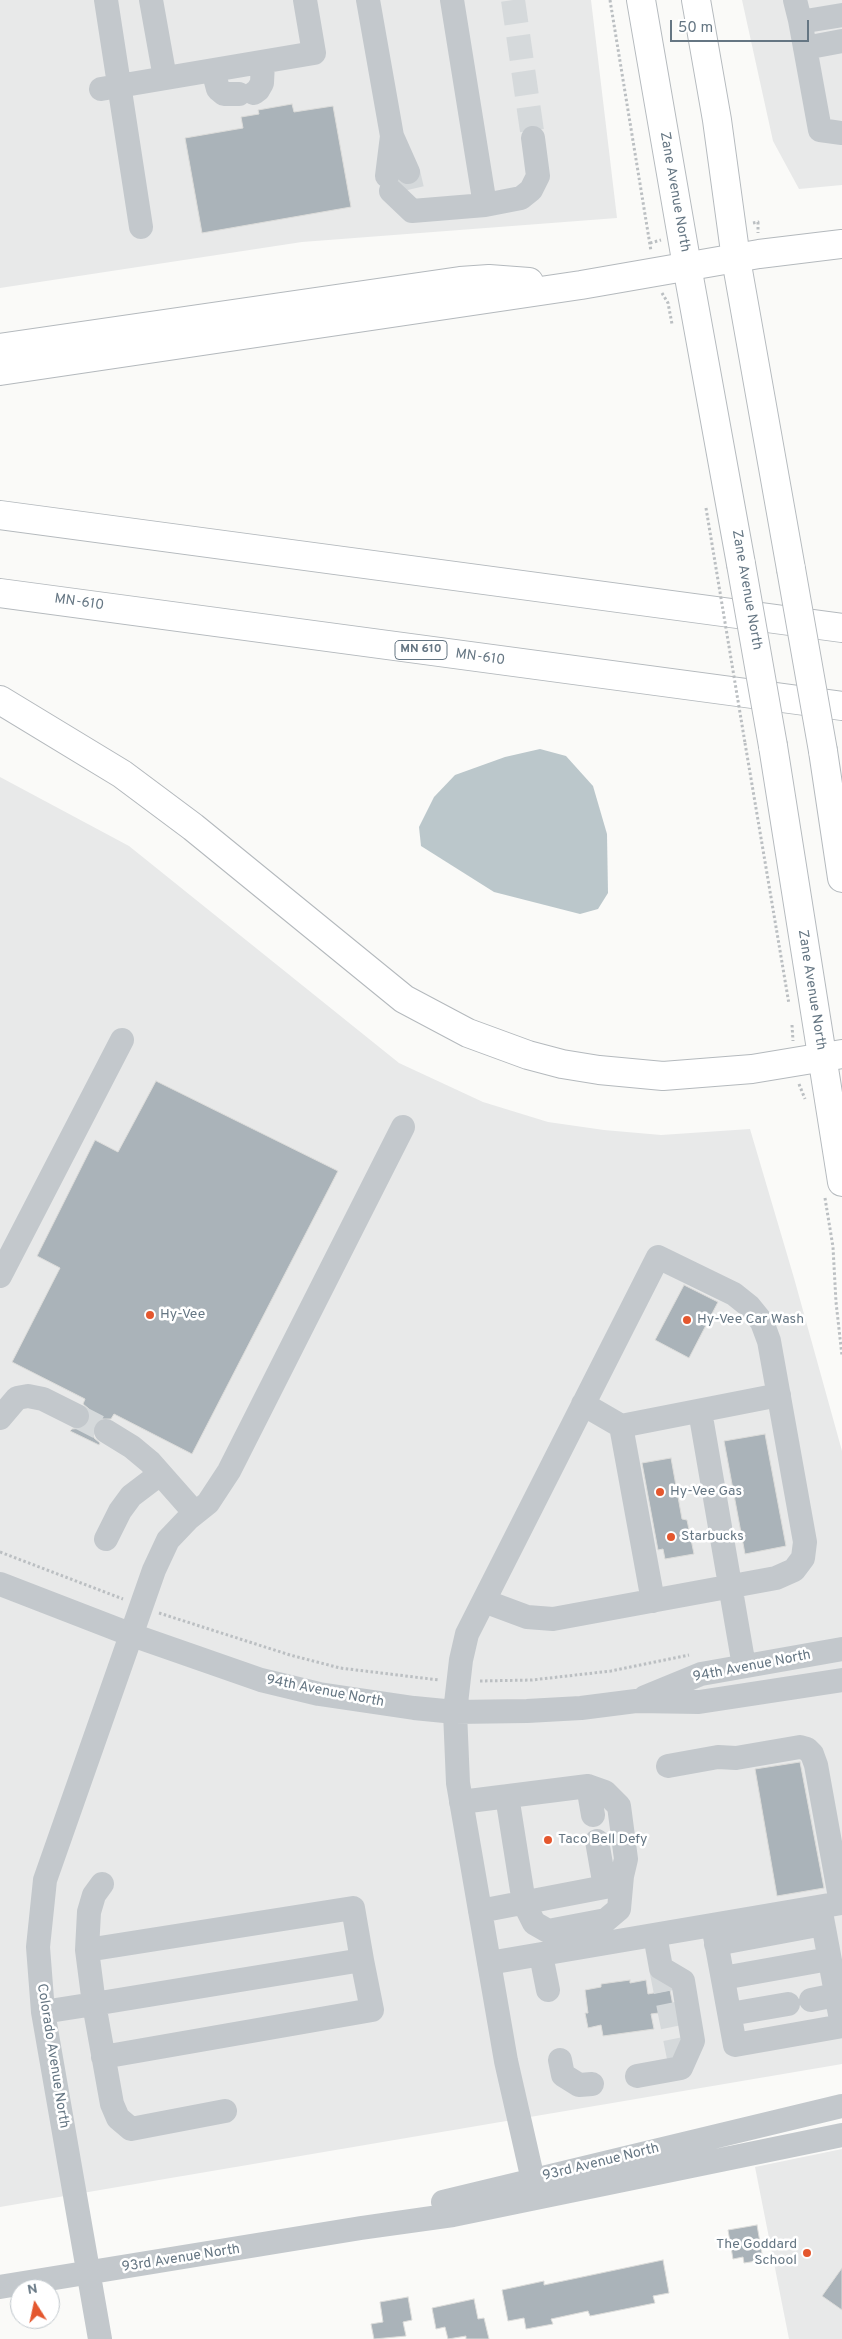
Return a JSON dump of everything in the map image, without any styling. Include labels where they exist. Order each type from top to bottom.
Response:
[{"type":"main road","name":"Zane Avenue North","points":[[642,0],[687,266],[831,1056],[833,1186]]},
{"type":"main road","points":[[696,0],[717,120],[736,259],[792,569],[823,751],[842,878]]},
{"type":"main road","points":[[0,371],[581,285],[759,254],[842,244]]},
{"type":"main road","points":[[0,348],[460,280],[489,279],[581,285]]},
{"type":"main road","points":[[0,515],[842,628]]},
{"type":"main road","name":"MN-610","points":[[0,592],[842,706]]},
{"type":"main road","points":[[0,700],[82,748],[130,779],[193,827],[404,999],[468,1033],[528,1055],[562,1064],[630,1074],[663,1076],[725,1072],[831,1056]]},
{"type":"street","points":[[106,0],[110,88],[141,227]]},
{"type":"street","points":[[151,0],[165,78]]},
{"type":"street","points":[[110,88],[314,53],[305,0]]},
{"type":"street","points":[[368,0],[400,187],[412,211],[485,205],[521,198],[531,190],[538,176],[532,138]]},
{"type":"street","points":[[452,0],[485,205]]},
{"type":"street","points":[[798,10],[806,21],[842,15]]},
{"type":"street","points":[[798,10],[820,130],[842,133]]},
{"type":"street","points":[[806,54],[842,41]]},
{"type":"street","points":[[806,54],[842,55]]},
{"type":"street","points":[[213,70],[218,89],[224,94],[247,94],[258,90],[262,83],[263,62]]},
{"type":"street","points":[[0,1276],[122,1040]]},
{"type":"street","name":"Colorado Avenue North","points":[[100,2339],[43,2012],[38,1947],[45,1880],[154,1570],[168,1540],[208,1503],[229,1471],[403,1127]]},
{"type":"street","points":[[484,1601],[527,1617],[553,1619],[776,1578],[794,1570],[803,1558],[805,1542],[769,1341],[762,1322],[750,1306],[734,1294],[658,1257],[467,1634],[455,1712],[458,1783],[506,2060],[533,2180]]},
{"type":"street","points":[[583,1404],[621,1426],[779,1395]]},
{"type":"street","points":[[0,1418],[17,1398],[28,1396],[43,1399],[77,1416]]},
{"type":"street","points":[[700,1410],[744,1666]]},
{"type":"street","points":[[621,1426],[653,1601]]},
{"type":"street","points":[[106,1431],[132,1447],[160,1474],[195,1513]]},
{"type":"street","points":[[106,1539],[120,1510],[131,1496],[160,1474]]},
{"type":"street","name":"94th Avenue North","points":[[0,1584],[132,1635],[261,1680],[319,1694],[414,1708],[455,1712],[581,1708],[636,1701],[699,1702],[842,1680]]},
{"type":"street","name":"94th Avenue North","points":[[636,1701],[701,1674],[842,1649]]},
{"type":"street","points":[[668,1766],[718,1758],[736,1758],[800,1747],[807,1749],[812,1754],[816,1765],[830,1959],[842,2026],[735,2045],[715,1935]]},
{"type":"street","points":[[461,1802],[588,1786],[605,1792],[619,1806],[626,1859],[614,1881],[524,1903],[480,1911]]},
{"type":"street","points":[[588,1786],[593,1815]]},
{"type":"street","points":[[507,1796],[524,1903],[534,1923],[548,1931],[606,1920],[619,1909],[614,1881],[597,1840]]},
{"type":"street","points":[[102,1884],[94,1894],[89,1912],[86,1931],[87,1950],[94,2004],[112,2104],[118,2118],[131,2129],[225,2111]]},
{"type":"street","points":[[87,1950],[353,1908],[372,2010],[104,2057]]},
{"type":"street","points":[[489,1963],[655,1935],[715,1935],[828,1911]]},
{"type":"street","points":[[637,2076],[680,2068],[693,2041],[683,1981],[661,1968],[655,1935]]},
{"type":"street","points":[[541,1955],[548,1990]]},
{"type":"street","points":[[722,1978],[830,1959]]},
{"type":"street","points":[[43,2012],[362,1960]]},
{"type":"street","points":[[811,2000],[836,1995]]},
{"type":"street","points":[[730,2014],[788,2004]]},
{"type":"street","points":[[560,2060],[563,2075],[579,2085],[592,2084]]},
{"type":"street","name":"93rd Avenue North","points":[[361,2228],[430,2205],[842,2106]]},
{"type":"street","name":"93rd Avenue North","points":[[0,2288],[361,2228],[453,2215],[842,2135]]},
{"type":"path","points":[[715,562],[789,1008]]},
{"type":"path","points":[[791,1016],[793,1044]]},
{"type":"path","points":[[800,1088],[807,1106]]},
{"type":"path","points":[[833,1186],[832,1237],[842,1356]]},
{"type":"path","points":[[0,1552],[190,1624],[340,1668],[459,1682],[532,1680],[611,1671],[695,1654]]},
{"type":"shaded area","points":[[0,0],[591,0],[617,218],[302,242],[0,288]]},
{"type":"shaded area","points":[[742,0],[842,0],[842,185],[799,189],[773,141]]},
{"type":"shaded area","points":[[540,749],[566,756],[593,786],[607,834],[608,893],[598,909],[580,914],[494,892],[421,846],[419,827],[434,797],[455,775],[505,757]]},
{"type":"shaded area","points":[[0,777],[129,846],[399,1063],[483,1102],[548,1122],[604,1130],[661,1135],[750,1129],[842,1451],[842,2064],[0,2207]]},
{"type":"shaded area","name":"The Goddard School","points":[[842,2149],[842,2339],[789,2339],[755,2167]]},
{"type":"building","points":[[292,104],[294,112],[333,106],[351,207],[202,233],[185,138],[243,128],[241,117],[259,114],[258,110]]},
{"type":"building","name":"Hy-Vee","points":[[156,1081],[338,1171],[192,1454],[114,1414],[111,1419],[100,1419],[94,1424],[92,1431],[94,1438],[100,1443],[99,1445],[70,1431],[72,1429],[84,1428],[89,1422],[89,1409],[83,1404],[85,1399],[12,1362],[60,1268],[37,1256],[95,1140],[118,1152]]},
{"type":"building","name":"Hy-Vee Car Wash","points":[[684,1285],[718,1302],[689,1358],[655,1340]]},
{"type":"building","name":"Hy-Vee Gas","points":[[765,1434],[786,1546],[745,1554],[724,1441]]},
{"type":"building","name":"Hy-Vee Gas","points":[[671,1458],[682,1519],[687,1520],[694,1554],[665,1559],[663,1549],[658,1550],[642,1463]]},
{"type":"building","points":[[800,1762],[824,1888],[777,1896],[755,1769]]},
{"type":"building","points":[[630,1980],[630,1983],[646,1980],[648,1994],[670,1990],[674,2011],[651,2014],[654,2029],[603,2036],[601,2025],[588,2028],[585,2013],[588,2013],[585,1990],[601,1987],[601,1984]]},
{"type":"building","points":[[757,2225],[763,2260],[744,2263],[743,2257],[733,2259],[728,2230]]},
{"type":"building","points":[[663,2260],[669,2293],[653,2296],[655,2303],[590,2316],[588,2311],[551,2319],[553,2324],[526,2329],[524,2318],[508,2321],[502,2290],[544,2281],[544,2285]]},
{"type":"building","points":[[842,2268],[842,2310],[822,2296]]},
{"type":"building","points":[[408,2297],[412,2320],[403,2322],[406,2336],[374,2339],[371,2324],[383,2322],[380,2302]]},
{"type":"building","points":[[474,2299],[478,2319],[484,2318],[489,2339],[466,2339],[466,2336],[448,2339],[445,2327],[436,2329],[432,2308]]},
{"type":"tunnel","points":[[513,0],[533,138]]},
{"type":"tunnel","points":[[408,172],[412,189]]},
{"type":"tunnel","points":[[77,1416],[106,1431]]},
{"type":"tunnel","points":[[661,1968],[681,2068]]},
{"type":"place","name":"Hy-Vee","points":[[150,1315]]},
{"type":"place","name":"Hy-Vee Car Wash","points":[[687,1320]]},
{"type":"place","name":"Hy-Vee Gas","points":[[660,1492]]},
{"type":"place","name":"Starbucks","points":[[671,1537]]},
{"type":"place","name":"Taco Bell Defy","points":[[548,1840]]},
{"type":"place","name":"The Goddard School","points":[[807,2253]]}]
